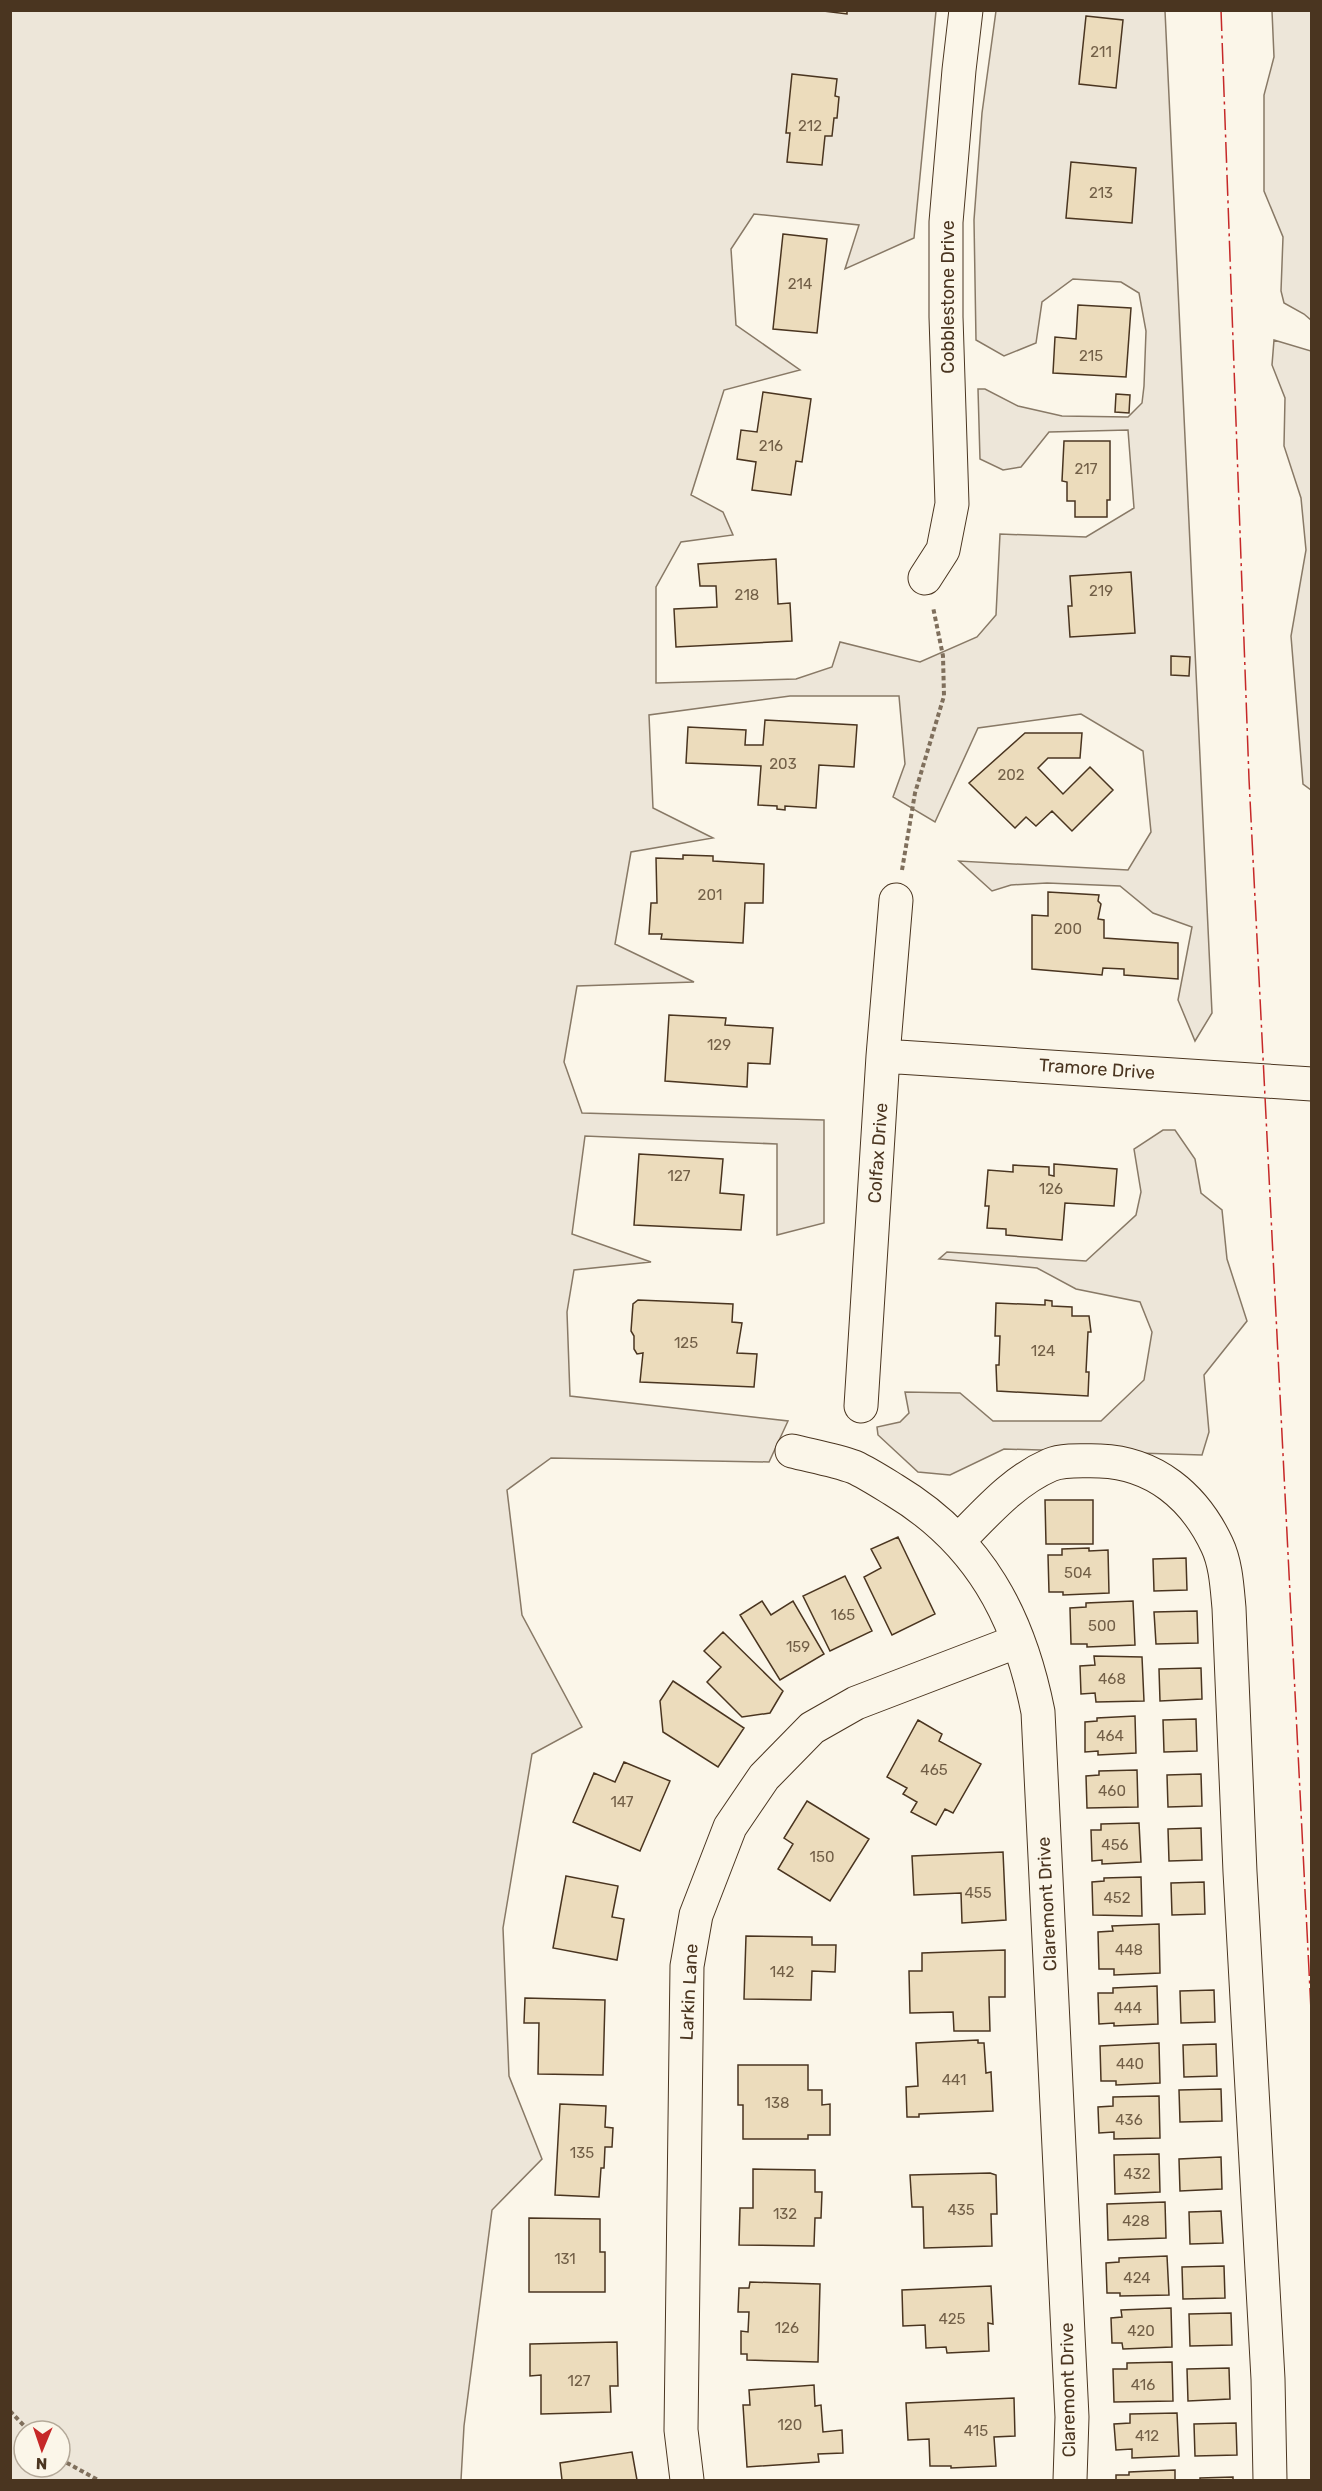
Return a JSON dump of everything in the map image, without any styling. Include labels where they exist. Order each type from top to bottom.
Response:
[{"type":"street","name":"Cobblestone Drive","points":[[925,578],[943,550],[952,504],[946,317],[946,222],[966,10]]},
{"type":"street","name":"Colfax Drive","points":[[861,1406],[883,1056],[896,900]]},
{"type":"street","name":"Tramore Drive","points":[[883,1056],[1311,1084]]},
{"type":"street","name":"Claremont Drive","points":[[792,1451],[853,1467],[920,1506],[958,1541],[989,1580],[1018,1641],[1031,1677],[1038,1712],[1072,2417],[1070,2481]]},
{"type":"street","points":[[958,1541],[1000,1500],[1027,1478],[1052,1464],[1080,1461],[1115,1462],[1149,1471],[1172,1485],[1197,1512],[1217,1545],[1226,1576],[1229,1608],[1240,1872],[1268,2379],[1270,2481]]},
{"type":"street","name":"Larkin Lane","points":[[687,2481],[681,2430],[687,1966],[696,1915],[711,1871],[729,1827],[764,1777],[812,1728],[856,1703],[1018,1641]]},
{"type":"path","points":[[896,900],[915,793],[944,696],[939,631],[925,578]]},
{"type":"path","points":[[72,2466],[98,2481]]},
{"type":"shaded area","points":[[11,11],[936,11],[914,238],[845,269],[859,225],[754,214],[731,249],[736,325],[800,370],[724,390],[691,495],[723,512],[733,535],[681,542],[656,587],[656,683],[796,679],[832,667],[840,642],[920,662],[977,637],[996,615],[1000,534],[1086,537],[1134,508],[1128,430],[1049,432],[1021,467],[1003,470],[980,459],[978,389],[985,389],[1018,406],[1062,416],[1128,417],[1142,403],[1146,331],[1139,293],[1121,282],[1073,279],[1042,302],[1036,343],[1004,356],[976,340],[974,220],[982,113],[996,11],[1165,11],[1212,1013],[1195,1041],[1178,1000],[1192,927],[1153,913],[1120,886],[1047,883],[1011,885],[992,891],[959,861],[1128,870],[1151,832],[1143,751],[1081,714],[978,728],[935,822],[893,797],[905,764],[899,696],[790,696],[649,715],[653,808],[713,838],[631,852],[615,944],[694,982],[577,986],[564,1062],[582,1113],[824,1120],[824,1223],[777,1235],[777,1144],[585,1136],[572,1234],[651,1262],[574,1270],[567,1312],[570,1396],[788,1421],[769,1462],[551,1458],[507,1490],[522,1615],[582,1727],[532,1754],[503,1928],[509,2076],[542,2159],[492,2210],[464,2426],[461,2480],[11,2480]]},
{"type":"shaded area","points":[[1272,11],[1311,11],[1311,320],[1284,303],[1281,291],[1283,237],[1264,191],[1264,95],[1274,57]]},
{"type":"shaded area","points":[[1274,340],[1311,351],[1311,790],[1303,784],[1291,636],[1306,550],[1301,498],[1284,446],[1285,398],[1272,365]]},
{"type":"shaded area","points":[[1163,1130],[1175,1130],[1195,1159],[1201,1193],[1222,1210],[1227,1259],[1247,1321],[1204,1375],[1209,1432],[1202,1455],[1004,1449],[950,1475],[918,1472],[878,1435],[877,1427],[900,1422],[909,1413],[905,1392],[960,1393],[993,1421],[1101,1421],[1144,1380],[1152,1332],[1140,1302],[1076,1289],[1037,1268],[939,1259],[947,1252],[1086,1261],[1136,1215],[1141,1192],[1134,1149]]},
{"type":"building","points":[[815,10],[847,10],[847,14]]},
{"type":"building","points":[[1086,16],[1123,20],[1116,88],[1079,84]]},
{"type":"building","points":[[792,74],[837,79],[835,96],[839,97],[837,118],[834,118],[832,136],[825,136],[822,165],[787,162],[790,133],[786,133]]},
{"type":"building","points":[[1071,162],[1136,168],[1132,223],[1066,218]]},
{"type":"building","points":[[783,234],[827,239],[817,333],[773,329]]},
{"type":"building","points":[[1078,305],[1131,308],[1126,377],[1053,373],[1055,337],[1076,339]]},
{"type":"building","points":[[763,392],[811,399],[802,462],[796,461],[791,495],[752,490],[756,462],[737,459],[741,430],[757,432]]},
{"type":"building","points":[[1116,394],[1130,395],[1129,413],[1115,412]]},
{"type":"building","points":[[1064,441],[1110,441],[1110,500],[1107,500],[1107,517],[1075,517],[1075,501],[1067,501],[1067,482],[1062,481]]},
{"type":"building","points":[[776,559],[778,604],[790,603],[792,641],[676,647],[674,609],[717,607],[716,586],[700,586],[698,564]]},
{"type":"building","points":[[1131,572],[1135,633],[1070,637],[1068,606],[1072,606],[1070,576]]},
{"type":"building","points":[[1171,656],[1190,657],[1189,676],[1171,675]]},
{"type":"building","points":[[765,720],[857,725],[854,767],[819,765],[816,808],[785,806],[785,810],[777,809],[777,806],[758,805],[761,766],[686,763],[688,727],[746,730],[745,745],[763,745]]},
{"type":"building","points":[[1025,733],[1082,733],[1080,758],[1048,758],[1038,768],[1063,794],[1090,767],[1113,790],[1072,831],[1052,811],[1036,826],[1026,817],[1015,828],[969,783]]},
{"type":"building","points":[[683,855],[713,856],[713,861],[764,864],[763,903],[745,903],[743,943],[661,939],[662,934],[649,934],[651,903],[657,903],[656,858],[683,859]]},
{"type":"building","points":[[1048,892],[1099,895],[1098,901],[1101,904],[1098,919],[1104,920],[1104,938],[1178,943],[1178,979],[1124,975],[1124,969],[1103,968],[1102,975],[1032,969],[1032,915],[1048,916]]},
{"type":"building","points":[[669,1015],[726,1018],[725,1025],[773,1028],[770,1064],[748,1063],[747,1087],[665,1081]]},
{"type":"building","points":[[639,1154],[723,1159],[720,1193],[744,1195],[741,1230],[634,1225]]},
{"type":"building","points":[[1054,1164],[1117,1169],[1114,1206],[1065,1203],[1062,1240],[1006,1235],[1006,1229],[987,1228],[989,1206],[985,1206],[988,1170],[1013,1172],[1013,1165],[1049,1167],[1049,1175],[1054,1176]]},
{"type":"building","points":[[638,1300],[733,1304],[732,1322],[742,1323],[737,1353],[757,1354],[754,1387],[640,1382],[643,1353],[637,1354],[634,1349],[634,1336],[631,1331],[633,1304]]},
{"type":"building","points":[[1045,1300],[1052,1301],[1052,1306],[1072,1307],[1072,1316],[1089,1316],[1091,1332],[1088,1332],[1086,1372],[1089,1372],[1088,1396],[997,1391],[996,1365],[999,1365],[1000,1336],[995,1336],[996,1303],[1045,1305]]},
{"type":"building","points":[[1045,1500],[1093,1500],[1093,1544],[1046,1544]]},
{"type":"building","points":[[898,1537],[935,1614],[892,1635],[864,1577],[881,1568],[871,1549]]},
{"type":"building","points":[[1089,1548],[1089,1551],[1108,1550],[1109,1593],[1063,1595],[1063,1592],[1049,1592],[1048,1555],[1062,1555],[1062,1549]]},
{"type":"building","points":[[1186,1558],[1187,1590],[1154,1591],[1153,1559]]},
{"type":"building","points":[[845,1576],[872,1631],[830,1651],[803,1596]]},
{"type":"building","points":[[762,1601],[771,1615],[793,1601],[824,1654],[780,1680],[740,1615]]},
{"type":"building","points":[[1133,1601],[1135,1645],[1087,1647],[1087,1644],[1071,1644],[1070,1608],[1086,1607],[1086,1603]]},
{"type":"building","points":[[1197,1611],[1198,1643],[1156,1644],[1154,1612]]},
{"type":"building","points":[[723,1632],[783,1691],[770,1713],[742,1717],[707,1682],[721,1667],[704,1651]]},
{"type":"building","points":[[1094,1656],[1142,1657],[1144,1701],[1096,1702],[1095,1693],[1081,1694],[1080,1666],[1095,1665]]},
{"type":"building","points":[[1201,1668],[1202,1699],[1160,1701],[1159,1669]]},
{"type":"building","points":[[673,1681],[744,1728],[718,1767],[663,1732],[660,1701]]},
{"type":"building","points":[[1135,1716],[1136,1753],[1098,1755],[1098,1751],[1085,1752],[1085,1722],[1097,1721],[1097,1718]]},
{"type":"building","points":[[1196,1719],[1197,1751],[1164,1752],[1163,1720]]},
{"type":"building","points":[[918,1720],[942,1734],[939,1741],[981,1764],[953,1813],[945,1809],[936,1825],[911,1812],[917,1802],[903,1794],[907,1788],[887,1777]]},
{"type":"building","points":[[624,1762],[670,1781],[640,1851],[573,1822],[594,1773],[615,1782]]},
{"type":"building","points":[[1137,1770],[1138,1807],[1087,1808],[1086,1776],[1099,1775],[1099,1771]]},
{"type":"building","points":[[1201,1774],[1202,1806],[1168,1807],[1167,1775]]},
{"type":"building","points":[[807,1801],[869,1839],[830,1901],[778,1869],[793,1844],[784,1838]]},
{"type":"building","points":[[1139,1823],[1141,1862],[1102,1864],[1102,1860],[1092,1861],[1091,1830],[1101,1830],[1101,1824]]},
{"type":"building","points":[[1201,1828],[1202,1860],[1169,1861],[1168,1829]]},
{"type":"building","points":[[1003,1852],[1006,1920],[962,1923],[961,1893],[914,1895],[912,1856]]},
{"type":"building","points":[[566,1876],[618,1886],[612,1917],[624,1919],[617,1960],[553,1948]]},
{"type":"building","points":[[1141,1877],[1142,1916],[1093,1915],[1092,1882],[1104,1881],[1104,1878]]},
{"type":"building","points":[[1204,1882],[1205,1914],[1172,1915],[1171,1883]]},
{"type":"building","points":[[1159,1924],[1160,1973],[1114,1975],[1114,1969],[1099,1969],[1098,1932],[1113,1931],[1112,1926]]},
{"type":"building","points":[[746,1936],[812,1937],[812,1945],[836,1945],[835,1972],[812,1971],[811,2000],[744,1999]]},
{"type":"building","points":[[1005,1950],[1005,1997],[989,1997],[990,2031],[954,2031],[953,2012],[910,2013],[909,1971],[922,1971],[922,1953]]},
{"type":"building","points":[[1157,1986],[1158,2024],[1114,2026],[1114,2023],[1099,2024],[1098,1993],[1113,1993],[1113,1988]]},
{"type":"building","points":[[1214,1990],[1215,2022],[1181,2023],[1180,1991]]},
{"type":"building","points":[[525,1998],[605,2000],[603,2075],[538,2074],[539,2023],[524,2023]]},
{"type":"building","points":[[978,2040],[978,2043],[984,2043],[986,2073],[991,2072],[993,2111],[919,2114],[919,2117],[907,2117],[906,2087],[918,2086],[916,2043]]},
{"type":"building","points":[[1159,2043],[1160,2083],[1116,2085],[1116,2081],[1101,2081],[1100,2046]]},
{"type":"building","points":[[1216,2044],[1217,2076],[1184,2077],[1183,2045]]},
{"type":"building","points":[[738,2065],[808,2065],[808,2090],[822,2090],[822,2105],[830,2104],[830,2135],[808,2135],[808,2139],[743,2139],[743,2105],[738,2105]]},
{"type":"building","points":[[1221,2089],[1222,2121],[1180,2122],[1179,2090]]},
{"type":"building","points":[[1159,2096],[1160,2138],[1114,2139],[1114,2132],[1099,2133],[1098,2107],[1113,2106],[1113,2097]]},
{"type":"building","points":[[560,2104],[606,2106],[605,2127],[613,2128],[612,2147],[605,2147],[599,2197],[555,2195]]},
{"type":"building","points":[[1159,2154],[1160,2192],[1115,2194],[1114,2155]]},
{"type":"building","points":[[1221,2157],[1222,2189],[1180,2191],[1179,2159]]},
{"type":"building","points":[[753,2169],[815,2170],[815,2192],[822,2192],[821,2218],[815,2218],[814,2246],[739,2245],[740,2208],[753,2208]]},
{"type":"building","points":[[990,2173],[996,2175],[997,2214],[991,2214],[992,2246],[924,2248],[923,2207],[912,2207],[910,2175]]},
{"type":"building","points":[[1165,2202],[1166,2238],[1108,2240],[1107,2204]]},
{"type":"building","points":[[1221,2211],[1223,2243],[1190,2244],[1189,2212]]},
{"type":"building","points":[[529,2218],[600,2219],[600,2252],[605,2252],[605,2292],[529,2292]]},
{"type":"building","points":[[1167,2256],[1169,2295],[1120,2296],[1120,2293],[1107,2293],[1106,2263],[1119,2262],[1119,2258]]},
{"type":"building","points":[[1224,2266],[1225,2298],[1183,2299],[1182,2267]]},
{"type":"building","points":[[750,2282],[820,2284],[818,2362],[747,2360],[747,2354],[741,2354],[741,2331],[748,2332],[749,2312],[738,2312],[739,2288],[749,2288]]},
{"type":"building","points":[[991,2286],[993,2324],[988,2323],[989,2351],[947,2353],[946,2347],[926,2348],[925,2325],[903,2326],[902,2290]]},
{"type":"building","points":[[1171,2308],[1172,2347],[1123,2349],[1122,2343],[1112,2343],[1111,2318],[1122,2317],[1121,2310]]},
{"type":"building","points":[[1231,2313],[1232,2345],[1190,2346],[1189,2314]]},
{"type":"building","points":[[617,2342],[618,2386],[610,2386],[611,2412],[541,2414],[541,2375],[530,2376],[530,2344]]},
{"type":"building","points":[[1172,2362],[1173,2401],[1114,2402],[1113,2369],[1127,2369],[1127,2363]]},
{"type":"building","points":[[1229,2368],[1230,2399],[1188,2401],[1187,2369]]},
{"type":"building","points":[[814,2385],[815,2406],[821,2405],[823,2432],[842,2430],[843,2453],[818,2454],[819,2462],[747,2467],[743,2405],[750,2405],[749,2390]]},
{"type":"building","points":[[1014,2398],[1015,2436],[994,2437],[996,2466],[951,2468],[951,2466],[930,2466],[929,2439],[908,2440],[906,2403]]},
{"type":"building","points":[[1177,2413],[1179,2456],[1132,2458],[1132,2449],[1116,2450],[1114,2424],[1130,2423],[1130,2414]]},
{"type":"building","points":[[1236,2423],[1237,2455],[1195,2456],[1194,2424]]},
{"type":"building","points":[[632,2452],[637,2480],[562,2480],[560,2463]]},
{"type":"building","points":[[1175,2470],[1175,2480],[1116,2480],[1116,2475],[1129,2475],[1129,2472]]},
{"type":"building","points":[[1233,2477],[1233,2480],[1200,2480],[1200,2478]]},
{"type":"power","points":[[1221,10],[1249,779],[1312,2030]]}]
